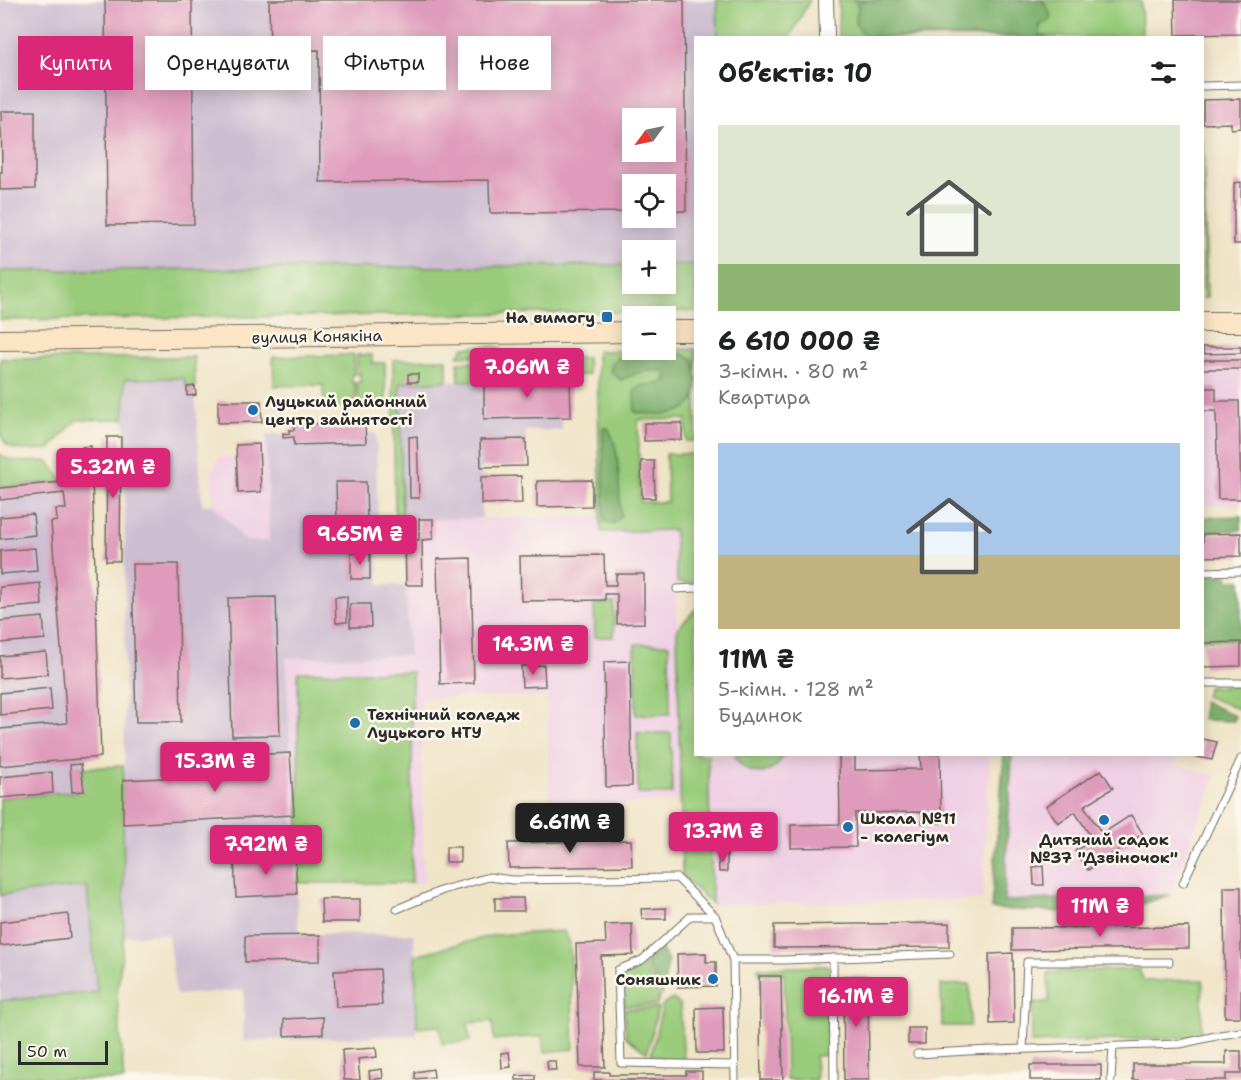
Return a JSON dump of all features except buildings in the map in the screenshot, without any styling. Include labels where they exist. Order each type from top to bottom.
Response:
[{"type":"street","points":[[826,0],[827,36]]},
{"type":"street","points":[[1204,322],[1241,322]]},
{"type":"street","points":[[676,331],[694,331]]},
{"type":"street","name":"вулиця Конякіна","points":[[0,340],[622,332]]},
{"type":"lane","points":[[1204,86],[1241,85]]},
{"type":"lane","points":[[1204,572],[1241,571]]},
{"type":"lane","points":[[677,589],[694,588]]},
{"type":"lane","points":[[1204,683],[1241,683]]},
{"type":"lane","points":[[1183,882],[1241,759]]},
{"type":"lane","points":[[397,909],[443,890],[489,877],[512,880],[677,878],[715,916],[733,960],[735,1080]]},
{"type":"lane","points":[[715,916],[691,916],[642,960],[618,970],[621,1063],[734,1065]]},
{"type":"lane","points":[[733,960],[950,954]]},
{"type":"lane","points":[[833,958],[834,1080]]},
{"type":"lane","points":[[1023,1049],[1027,962],[1169,962]]},
{"type":"lane","points":[[917,1054],[1180,1044],[1241,1032]]},
{"type":"lane","points":[[1111,1080],[1113,1047]]},
{"type":"shaded area","points":[[0,0],[717,0],[718,36],[694,36],[694,264],[676,265],[676,240],[622,240],[622,265],[0,271]]},
{"type":"shaded area","points":[[1204,347],[1241,347],[1241,505],[1204,505]]},
{"type":"shaded area","points":[[183,378],[187,387],[195,386],[202,505],[213,504],[246,541],[269,541],[266,434],[289,434],[289,430],[294,429],[294,424],[347,423],[348,420],[365,423],[366,433],[376,433],[379,585],[406,585],[409,655],[286,658],[298,923],[300,934],[414,934],[417,1035],[243,1041],[244,990],[176,995],[168,934],[124,936],[125,379]]},
{"type":"shaded area","points":[[484,381],[485,419],[561,417],[562,430],[526,431],[526,439],[480,440],[482,518],[402,520],[400,382]]},
{"type":"shaded area","points":[[266,444],[269,541],[246,541],[213,504],[212,471],[219,457],[237,457],[236,445]]},
{"type":"shaded area","points":[[63,481],[87,768],[82,768],[84,791],[0,798],[0,488]]},
{"type":"shaded area","name":"Технічний коледж Луцького НТУ","points":[[601,516],[602,532],[675,530],[681,801],[549,808],[547,696],[421,698],[424,883],[296,883],[286,658],[409,655],[405,540],[419,540],[419,519]]},
{"type":"shaded area","name":"Школа №11 - колегіум","points":[[708,756],[990,756],[982,900],[712,904]]},
{"type":"shaded area","name":"Дитячий садок №37 \"Дзвіночок\"","points":[[1012,756],[1176,756],[1178,765],[1216,776],[1170,895],[1004,902]]},
{"type":"shaded area","points":[[87,886],[97,992],[0,1001],[0,895]]},
{"type":"green space","points":[[717,0],[810,0],[791,36],[718,36]]},
{"type":"green space","points":[[839,0],[1141,0],[1142,36],[838,36]]},
{"type":"green space","points":[[855,0],[1042,0],[1050,12],[1050,21],[1040,25],[1040,36],[865,36],[855,24],[858,7]]},
{"type":"green space","points":[[1204,178],[1207,298],[1204,298]]},
{"type":"green space","points":[[694,264],[694,311],[676,311],[676,306],[622,306],[622,312],[0,320],[0,271],[622,265],[622,294],[676,294],[676,265]]},
{"type":"green space","points":[[496,346],[501,349],[503,355],[458,356],[464,347]]},
{"type":"green space","points":[[676,349],[694,349],[694,441],[686,441],[686,419],[638,420],[640,502],[667,502],[666,454],[694,454],[694,583],[677,583],[674,530],[601,532],[597,351],[622,350],[622,360],[676,360]]},
{"type":"green space","points":[[676,354],[683,354],[693,359],[694,399],[685,409],[669,414],[635,412],[636,388],[661,384],[667,378],[665,371],[642,372],[621,380],[611,372],[611,364],[618,358],[622,358],[622,360],[676,360]]},
{"type":"green space","points":[[354,355],[352,383],[355,383],[355,406],[324,407],[323,385],[274,386],[273,357]]},
{"type":"green space","points":[[357,355],[372,355],[372,363],[385,363],[386,406],[358,407],[357,383],[360,382],[360,374],[357,374]]},
{"type":"green space","points":[[194,357],[195,386],[187,387],[183,378],[125,379],[124,419],[76,420],[50,449],[13,448],[4,441],[0,432],[0,359]]},
{"type":"green space","points":[[587,358],[588,375],[547,376],[548,359]]},
{"type":"green space","points":[[447,359],[447,381],[400,383],[402,520],[395,520],[393,360]]},
{"type":"green space","points":[[504,361],[504,377],[484,378],[484,381],[459,381],[458,362]]},
{"type":"green space","points":[[603,427],[608,428],[616,448],[621,516],[614,523],[604,522]]},
{"type":"green space","points":[[0,454],[10,460],[48,461],[63,481],[0,488]]},
{"type":"green space","points":[[1241,516],[1241,530],[1204,531],[1204,517]]},
{"type":"green space","points":[[1204,575],[1228,575],[1228,580],[1241,580],[1241,640],[1204,640]]},
{"type":"green space","points":[[614,603],[614,637],[595,637],[594,604]]},
{"type":"green space","points":[[694,611],[694,756],[708,756],[712,904],[682,876],[677,629]]},
{"type":"green space","points":[[635,644],[669,644],[670,714],[636,715]]},
{"type":"green space","points":[[298,672],[412,672],[412,883],[299,883]]},
{"type":"green space","points":[[1241,686],[1241,710],[1205,696],[1208,687]]},
{"type":"green space","points":[[1204,701],[1235,716],[1234,721],[1204,720]]},
{"type":"green space","points":[[637,733],[671,733],[672,794],[638,794]]},
{"type":"green space","points":[[735,756],[782,756],[779,763],[766,772],[752,771],[739,763]]},
{"type":"green space","points":[[1004,756],[1012,756],[1004,901],[1170,895],[1110,914],[991,909]]},
{"type":"green space","points":[[123,766],[124,936],[117,995],[124,1080],[42,1080],[41,1075],[0,1079],[0,1001],[97,992],[87,886],[0,895],[0,798],[83,791],[81,768]]},
{"type":"green space","points":[[564,931],[570,943],[574,1049],[544,1052],[542,1036],[494,1040],[492,1021],[468,1023],[470,1041],[442,1044],[440,1026],[417,1028],[415,955],[495,935]]},
{"type":"green space","points":[[661,947],[668,962],[662,995],[645,963]]},
{"type":"green space","points":[[643,965],[659,996],[657,1005],[624,1006],[623,975]]},
{"type":"green space","points":[[829,966],[828,1055],[815,1056],[816,1080],[786,1080],[784,973],[759,973],[758,968]]},
{"type":"green space","points":[[1139,969],[1144,981],[1203,980],[1201,1037],[1031,1043],[1033,1004],[1049,1001],[1048,972]]},
{"type":"green space","points":[[970,984],[970,1026],[942,1026],[941,985]]},
{"type":"green space","points":[[673,999],[680,1005],[684,1060],[664,1061],[657,1055],[651,1055],[663,1004]]},
{"type":"green space","points":[[658,1008],[647,1053],[626,1037],[624,1009]]},
{"type":"place","name":"На вимогу","points":[[607,317]]},
{"type":"place","name":"Луцький районний центр зайнятості","points":[[253,410]]},
{"type":"place","name":"Технічний коледж Луцького НТУ","points":[[355,723]]},
{"type":"place","name":"Дитячий садок №37 \"Дзвіночок\"","points":[[1104,820]]},
{"type":"place","name":"Школа №11 - колегіум","points":[[848,827]]},
{"type":"place","name":"Соняшник","points":[[713,979]]}]
